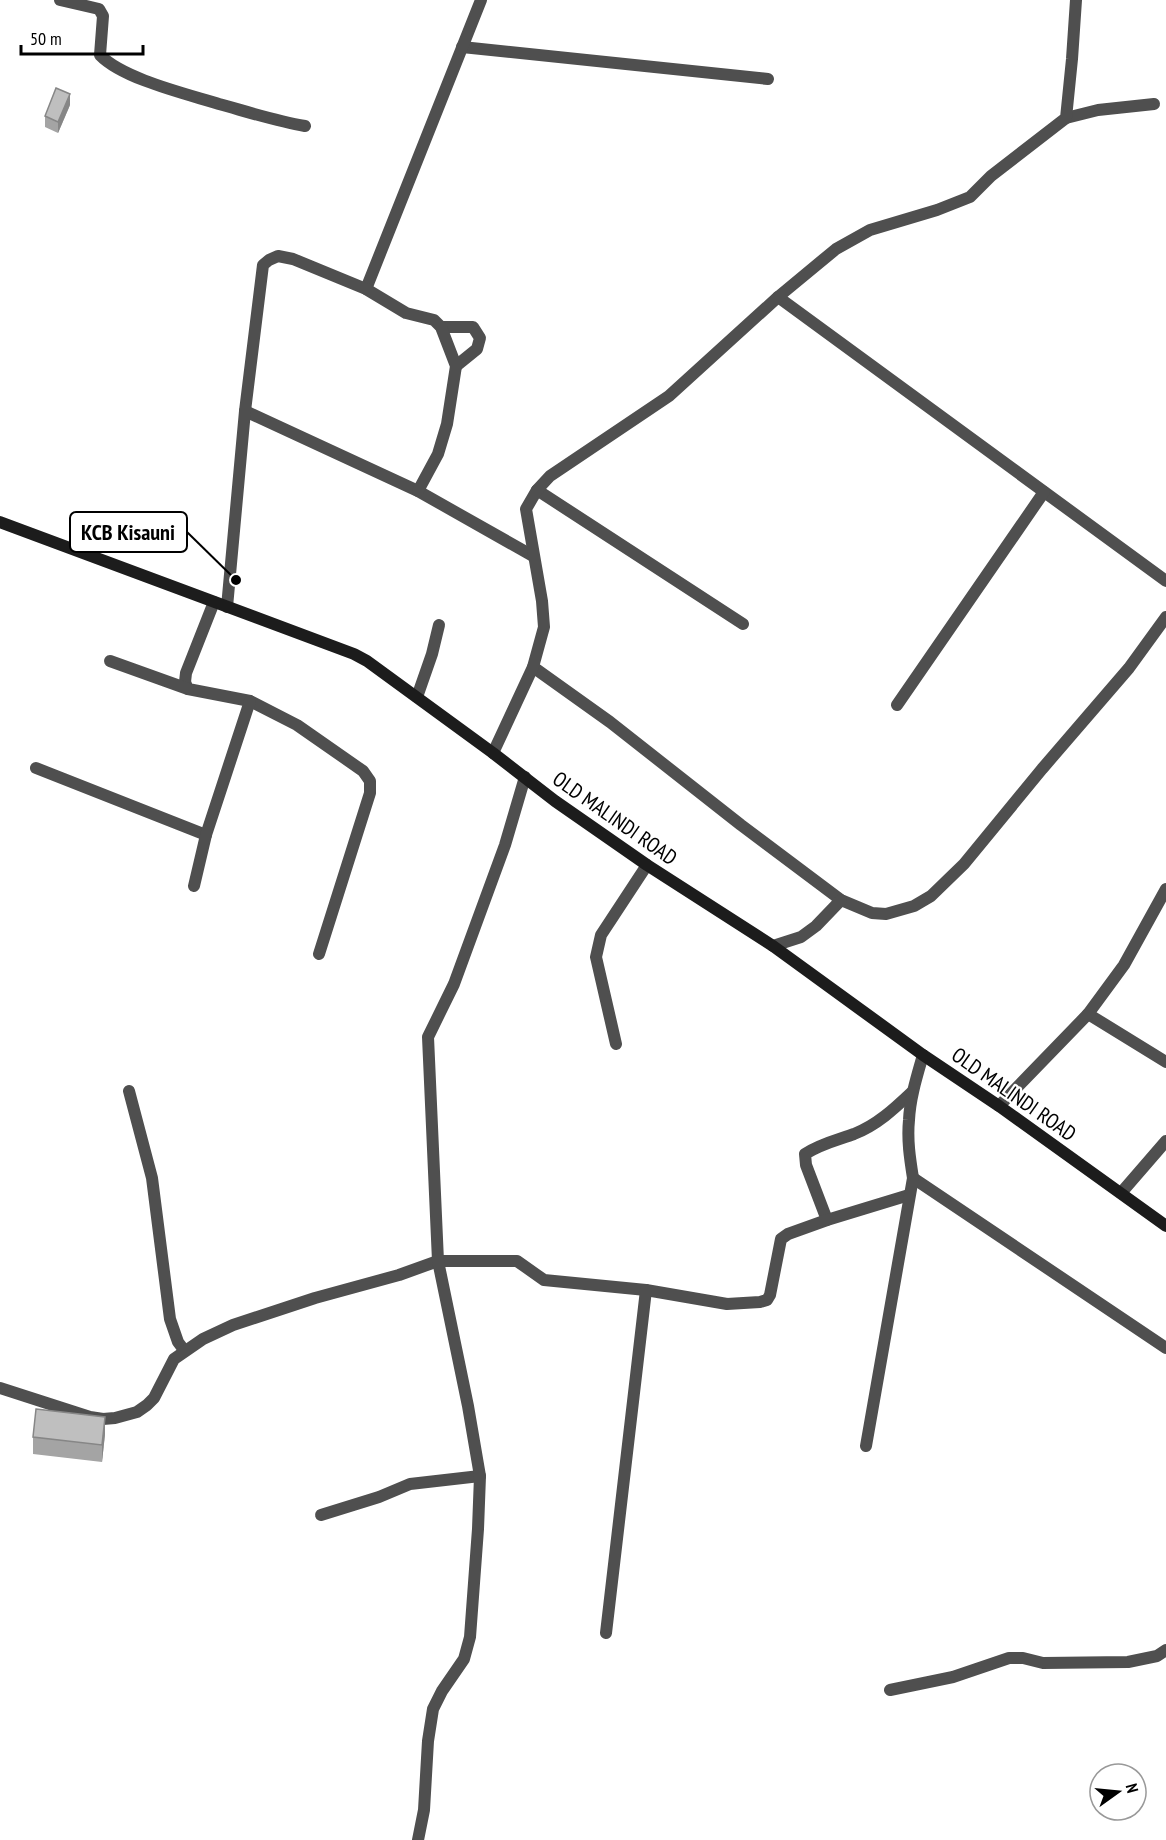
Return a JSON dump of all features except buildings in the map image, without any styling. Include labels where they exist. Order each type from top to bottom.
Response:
[{"type":"main road","name":"OLD MALINDI ROAD","points":[[0,522],[354,654],[367,661],[646,866],[773,946],[1166,1226]]},
{"type":"street","points":[[60,0],[99,9],[102,12],[100,55],[115,67],[148,82],[184,94],[275,120],[305,126]]},
{"type":"street","points":[[366,289],[481,0]]},
{"type":"street","points":[[1066,118],[1076,0]]},
{"type":"street","points":[[462,47],[768,79]]},
{"type":"street","points":[[493,753],[533,667],[544,627],[542,600],[526,509],[537,490],[550,476],[669,396],[778,297],[836,249],[870,230],[937,210],[970,197],[998,170],[1066,118],[1098,110],[1154,104]]},
{"type":"street","points":[[227,607],[245,411],[262,265],[269,260],[278,256],[292,259],[366,289],[406,313],[434,320],[441,327],[456,366],[447,424],[438,454],[418,491]]},
{"type":"street","points":[[778,297],[1166,581]]},
{"type":"street","points":[[441,327],[473,327],[480,338],[477,349],[456,366]]},
{"type":"street","points":[[245,411],[418,491],[533,556]]},
{"type":"street","points":[[537,490],[743,624]]},
{"type":"street","points":[[897,705],[1044,492]]},
{"type":"street","points":[[188,689],[185,682],[186,673],[214,602]]},
{"type":"street","points":[[533,667],[610,722],[841,900],[872,913],[886,914],[908,908],[931,896],[964,864],[1042,769],[1129,669],[1166,617]]},
{"type":"street","points":[[417,697],[439,625]]},
{"type":"street","points":[[110,661],[188,689],[250,701],[297,725],[363,771],[370,781],[370,793],[319,954]]},
{"type":"street","points":[[194,886],[206,835],[250,701]]},
{"type":"street","points":[[36,768],[206,835]]},
{"type":"street","points":[[418,1840],[424,1810],[432,1709],[464,1659],[470,1637],[480,1476],[438,1261],[428,1037],[454,984],[505,845],[525,777]]},
{"type":"street","points":[[616,1044],[596,957],[601,935],[646,866]]},
{"type":"street","points":[[999,1106],[1088,1014],[1124,965],[1166,889]]},
{"type":"street","points":[[773,946],[801,937],[816,926],[841,900]]},
{"type":"street","points":[[1088,1014],[1166,1062]]},
{"type":"street","points":[[866,1446],[913,1178],[908,1145],[909,1119],[912,1092],[923,1055]]},
{"type":"street","points":[[129,1091],[152,1178],[170,1318],[178,1342],[184,1350]]},
{"type":"street","points":[[827,1220],[806,1165],[805,1154],[814,1148],[856,1133],[882,1119],[912,1092]]},
{"type":"street","points":[[1121,1193],[1166,1142]]},
{"type":"street","points":[[913,1178],[1166,1348]]},
{"type":"street","points":[[0,1388],[90,1417],[115,1418],[137,1412],[154,1398],[174,1359],[203,1339],[233,1325],[438,1261],[517,1261],[544,1280],[646,1290],[727,1304],[760,1302],[767,1300],[770,1295],[782,1239],[788,1234],[909,1195]]},
{"type":"street","points":[[606,1633],[646,1290]]},
{"type":"street","points":[[321,1515],[379,1497],[410,1484],[480,1476]]},
{"type":"street","points":[[890,1690],[953,1677],[1009,1658],[1023,1658],[1043,1663],[1128,1662],[1157,1656],[1166,1650]]},
{"type":"place","name":"KCB Kisauni","points":[[236,580]]}]
